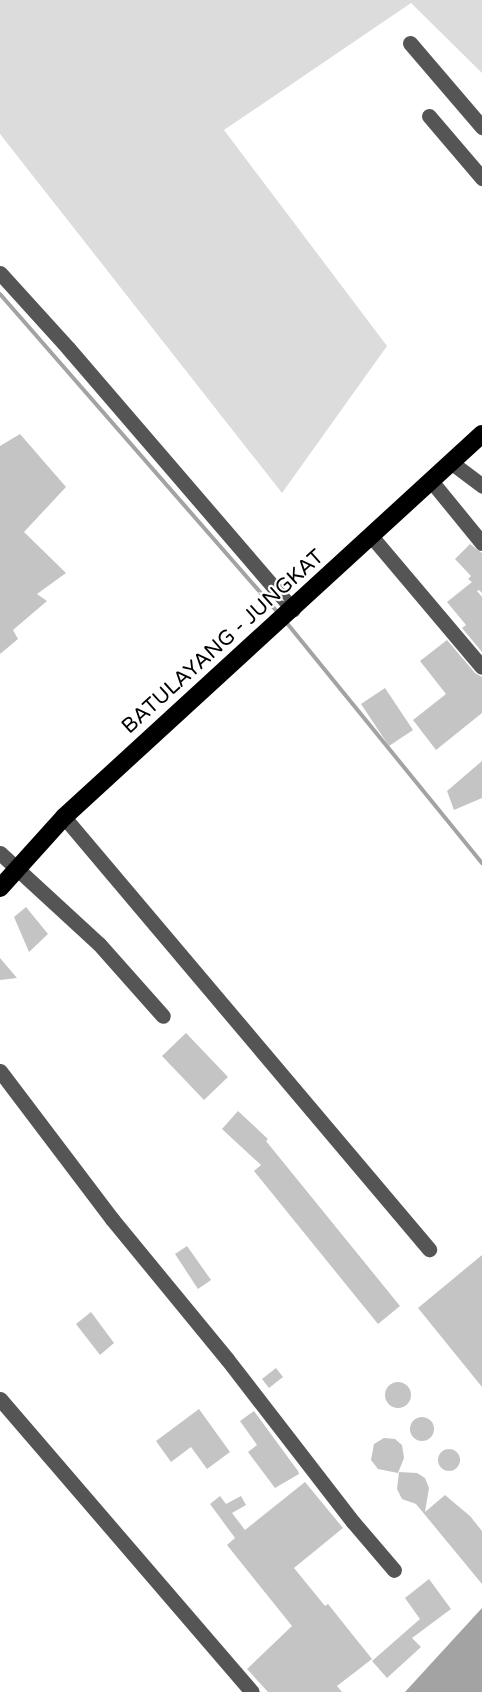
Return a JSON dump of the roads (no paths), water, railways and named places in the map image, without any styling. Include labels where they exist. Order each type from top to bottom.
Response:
[{"type":"highway","name":"BATULAYANG - JUNGKAT","points":[[0,888],[64,817],[482,434]]},
{"type":"street","points":[[410,43],[482,127]]},
{"type":"street","points":[[429,116],[482,178]]},
{"type":"street","points":[[0,273],[68,348],[286,616]]},
{"type":"street","points":[[452,463],[482,486]]},
{"type":"street","points":[[432,482],[482,543]]},
{"type":"street","points":[[372,537],[482,666]]},
{"type":"street","points":[[64,817],[429,1249]]},
{"type":"street","points":[[0,853],[99,944],[163,1016]]},
{"type":"street","points":[[0,1071],[112,1219],[227,1359],[353,1522],[394,1569]]},
{"type":"street","points":[[0,1400],[252,1692]]},
{"type":"waterway","points":[[0,294],[279,614]]},
{"type":"waterway","points":[[286,622],[482,863]]}]
